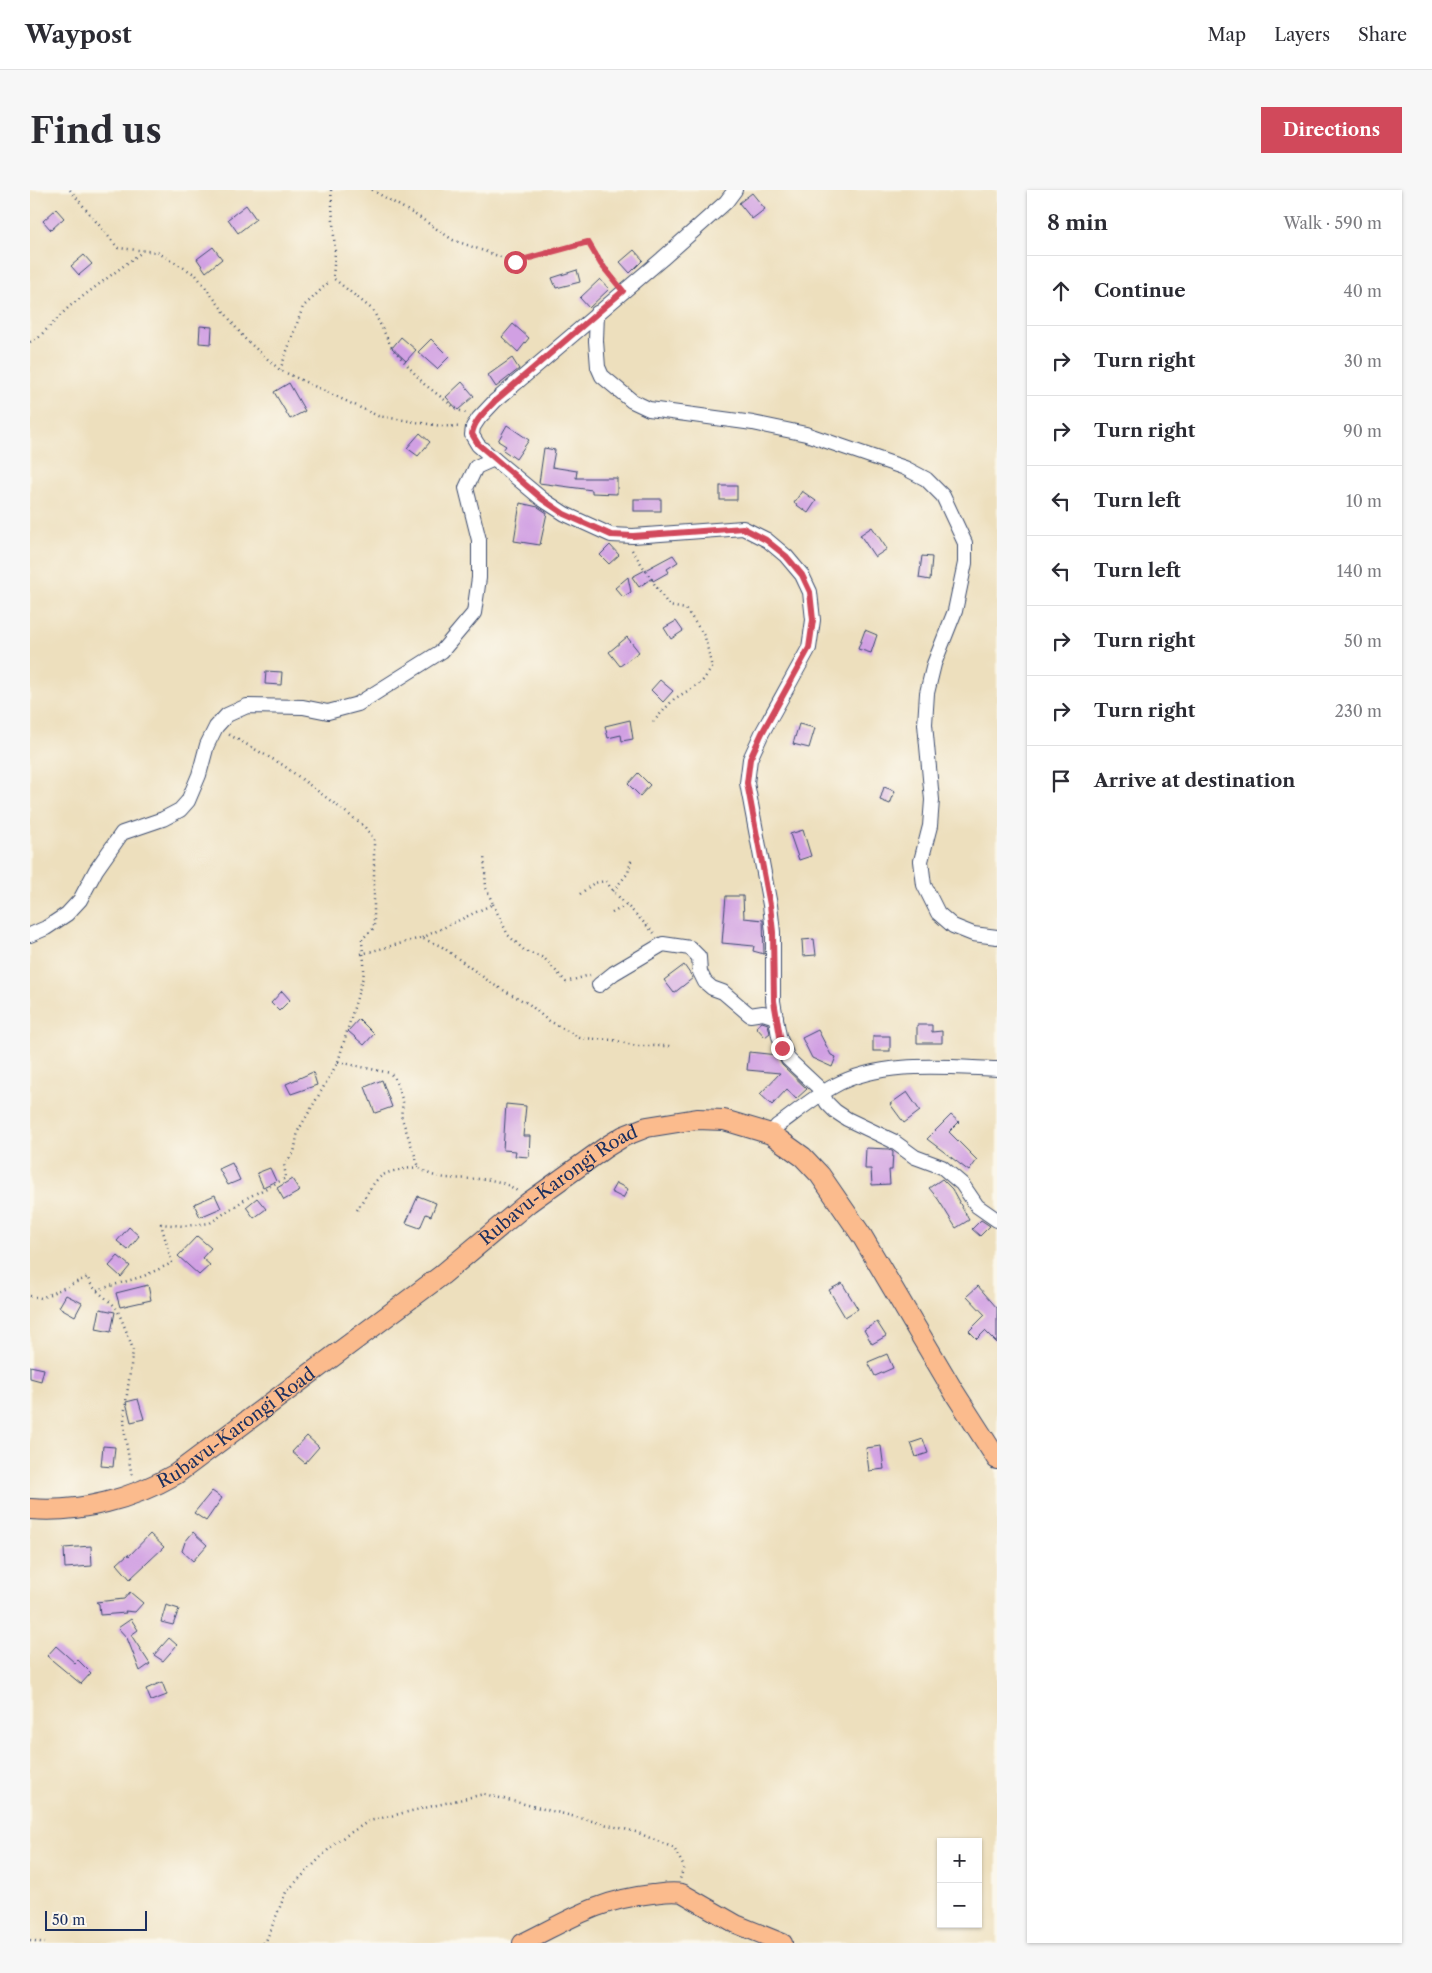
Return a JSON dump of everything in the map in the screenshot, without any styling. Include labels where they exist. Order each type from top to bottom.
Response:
[{"type":"highway","name":"Rubavu-Karongi Road","points":[[30,1509],[46,1510],[89,1506],[135,1494],[157,1485],[194,1462],[314,1369],[442,1275],[528,1203],[606,1147],[624,1136],[647,1127],[697,1119],[724,1120],[771,1134],[803,1157],[836,1197],[862,1236],[954,1392],[997,1459]]},
{"type":"main road","points":[[522,1943],[593,1907],[639,1896],[675,1892],[682,1893],[736,1924],[783,1943]]},
{"type":"street","points":[[735,190],[726,202],[495,401],[476,422],[472,434],[478,444],[494,459],[542,499],[564,514],[611,535],[633,536],[743,528],[766,540],[786,556],[802,575],[810,592],[813,620],[809,648],[762,733],[750,759],[747,783],[770,905],[776,1017],[779,1036],[788,1059],[819,1088],[827,1103],[847,1119],[893,1141],[915,1157],[942,1167],[962,1184],[976,1206],[997,1220]]},
{"type":"street","points":[[597,313],[596,341],[598,367],[602,376],[632,401],[649,409],[753,423],[806,434],[905,468],[926,479],[943,496],[965,543],[965,563],[955,611],[934,664],[927,693],[925,724],[932,800],[930,826],[921,861],[924,885],[938,913],[953,926],[973,934],[997,936]]},
{"type":"street","points":[[30,936],[53,923],[80,900],[96,870],[122,833],[163,819],[180,810],[188,801],[207,745],[216,727],[227,715],[247,706],[288,706],[328,712],[358,704],[442,652],[474,613],[479,578],[479,540],[466,488],[476,467],[494,459]]},
{"type":"street","points":[[599,985],[614,973],[663,944],[690,948],[699,957],[700,972],[705,982],[712,988],[723,992],[750,1015],[763,1013],[776,1017]]},
{"type":"street","points":[[771,1134],[777,1126],[832,1086],[857,1075],[932,1067],[997,1068]]},
{"type":"path","points":[[70,190],[118,248],[157,252],[196,275],[244,338],[280,370],[378,416],[441,426],[476,422]]},
{"type":"path","points":[[332,190],[335,252],[333,278],[373,310],[392,348],[424,384],[476,422]]},
{"type":"path","points":[[372,190],[377,191],[419,216],[453,240],[515,262],[588,242],[601,264],[623,291]]},
{"type":"path","points":[[30,342],[39,337],[70,306],[144,251]]},
{"type":"path","points":[[280,370],[303,307],[329,282]]},
{"type":"path","points":[[611,535],[633,551],[669,606],[686,609],[705,637],[712,668],[701,683],[674,699],[653,722]]},
{"type":"path","points":[[97,1290],[144,1276],[172,1263],[161,1224],[184,1226],[210,1223],[247,1198],[286,1178],[284,1164],[294,1153],[298,1131],[338,1062],[365,967],[361,954],[362,939],[374,928],[374,839],[364,826],[283,765],[216,727]]},
{"type":"path","points":[[484,855],[486,888],[508,935],[525,951],[544,958],[566,982],[594,974],[599,985]]},
{"type":"path","points":[[613,891],[628,873],[632,857]]},
{"type":"path","points":[[580,894],[594,883],[606,881],[613,891],[628,904],[663,944]]},
{"type":"path","points":[[361,954],[421,938],[493,904]]},
{"type":"path","points":[[612,913],[628,904]]},
{"type":"path","points":[[421,938],[441,946],[494,985],[529,1004],[546,1019],[580,1038],[614,1040],[636,1046],[673,1046]]},
{"type":"path","points":[[338,1062],[390,1073],[394,1076],[403,1102],[401,1116],[419,1167],[426,1173],[439,1177],[500,1181],[515,1190],[528,1203]]},
{"type":"path","points":[[357,1210],[375,1182],[388,1171],[419,1167]]},
{"type":"path","points":[[30,1296],[41,1298],[88,1277],[88,1282],[118,1310],[126,1334],[132,1344],[133,1352],[124,1416],[125,1436],[135,1494]]},
{"type":"path","points":[[263,1943],[266,1941],[286,1892],[336,1842],[369,1821],[484,1794],[636,1832],[674,1848],[684,1867],[675,1892]]},
{"type":"path","points":[[30,1940],[44,1943]]},
{"type":"building","points":[[752,193],[765,209],[752,219],[739,203]]},
{"type":"building","points":[[246,205],[256,219],[238,233],[228,219]]},
{"type":"building","points":[[56,209],[64,218],[51,230],[43,221]]},
{"type":"building","points":[[213,247],[222,259],[206,272],[197,259]]},
{"type":"building","points":[[634,250],[643,260],[630,273],[620,262]]},
{"type":"building","points":[[84,255],[92,264],[79,275],[71,266]]},
{"type":"building","points":[[577,270],[580,282],[556,288],[552,278]]},
{"type":"building","points":[[600,279],[609,289],[589,308],[580,298]]},
{"type":"building","points":[[513,324],[529,338],[518,352],[502,337]]},
{"type":"building","points":[[200,326],[212,327],[211,344],[199,343]]},
{"type":"building","points":[[401,337],[416,350],[406,361],[392,348]]},
{"type":"building","points":[[431,339],[449,357],[437,369],[418,352]]},
{"type":"building","points":[[512,358],[519,369],[496,387],[488,375]]},
{"type":"building","points":[[462,382],[474,396],[458,410],[446,397]]},
{"type":"building","points":[[289,383],[305,411],[290,419],[274,392]]},
{"type":"building","points":[[507,425],[529,440],[516,459],[503,450],[506,446],[498,441]]},
{"type":"building","points":[[420,433],[430,442],[418,456],[407,448]]},
{"type":"building","points":[[544,448],[555,450],[552,467],[577,471],[576,478],[617,478],[617,494],[592,493],[592,490],[539,483]]},
{"type":"building","points":[[720,486],[737,486],[737,500],[720,500]]},
{"type":"building","points":[[802,491],[816,501],[808,513],[794,503]]},
{"type":"building","points":[[634,499],[661,499],[661,511],[634,511]]},
{"type":"building","points":[[520,503],[538,507],[547,513],[540,545],[514,541]]},
{"type":"building","points":[[872,527],[887,549],[875,557],[860,535]]},
{"type":"building","points":[[610,545],[619,555],[609,564],[600,555]]},
{"type":"building","points":[[673,555],[678,562],[667,569],[669,572],[653,581],[652,578],[639,587],[632,577]]},
{"type":"building","points":[[922,556],[932,557],[930,580],[919,578]]},
{"type":"building","points":[[628,577],[631,592],[623,597],[615,588]]},
{"type":"building","points":[[676,621],[683,631],[671,639],[664,628]]},
{"type":"building","points":[[865,630],[877,635],[871,653],[858,649]]},
{"type":"building","points":[[627,637],[639,652],[620,666],[609,652]]},
{"type":"building","points":[[266,671],[282,672],[281,685],[265,684]]},
{"type":"building","points":[[660,680],[673,691],[663,702],[651,690]]},
{"type":"building","points":[[630,720],[633,739],[622,741],[621,735],[608,738],[605,726]]},
{"type":"building","points":[[799,724],[815,728],[809,748],[793,744]]},
{"type":"building","points":[[638,773],[650,785],[640,796],[628,784]]},
{"type":"building","points":[[884,787],[895,791],[890,804],[880,800]]},
{"type":"building","points":[[803,830],[811,856],[799,860],[790,834]]},
{"type":"building","points":[[726,896],[743,896],[744,918],[763,920],[764,954],[753,951],[754,946],[722,943]]},
{"type":"building","points":[[814,939],[816,955],[803,956],[802,940]]},
{"type":"building","points":[[684,965],[693,978],[674,993],[664,980]]},
{"type":"building","points":[[282,991],[290,1000],[279,1011],[271,1003]]},
{"type":"building","points":[[359,1019],[374,1034],[364,1045],[348,1031]]},
{"type":"building","points":[[762,1022],[768,1024],[770,1033],[765,1037],[756,1027]]},
{"type":"building","points":[[917,1025],[932,1025],[932,1032],[942,1031],[942,1043],[917,1043]]},
{"type":"building","points":[[818,1030],[831,1055],[836,1057],[832,1067],[812,1058],[802,1038]]},
{"type":"building","points":[[873,1036],[890,1036],[890,1051],[873,1051]]},
{"type":"building","points":[[749,1052],[777,1055],[782,1065],[807,1089],[796,1099],[787,1089],[772,1105],[760,1094],[780,1073],[747,1070]]},
{"type":"building","points":[[313,1072],[317,1085],[291,1094],[286,1084]]},
{"type":"building","points":[[382,1080],[392,1107],[375,1113],[365,1087]]},
{"type":"building","points":[[907,1092],[920,1111],[904,1123],[890,1104]]},
{"type":"building","points":[[506,1104],[526,1106],[523,1136],[530,1136],[529,1157],[515,1156],[516,1151],[503,1150]]},
{"type":"building","points":[[951,1115],[959,1122],[949,1132],[977,1160],[969,1171],[927,1139]]},
{"type":"building","points":[[866,1148],[889,1149],[893,1152],[892,1170],[889,1170],[890,1184],[872,1185],[871,1169],[865,1169]]},
{"type":"building","points":[[232,1163],[240,1180],[228,1185],[219,1169]]},
{"type":"building","points":[[270,1168],[276,1181],[263,1187],[257,1173]]},
{"type":"building","points":[[292,1179],[300,1191],[284,1200],[277,1188]]},
{"type":"building","points":[[942,1179],[952,1189],[969,1220],[956,1228],[929,1188]]},
{"type":"building","points":[[616,1183],[628,1189],[623,1198],[611,1192]]},
{"type":"building","points":[[215,1195],[221,1208],[200,1217],[194,1204]]},
{"type":"building","points":[[418,1196],[436,1203],[431,1216],[426,1214],[420,1228],[406,1223]]},
{"type":"building","points":[[257,1198],[266,1209],[254,1218],[246,1207]]},
{"type":"building","points":[[981,1220],[990,1226],[980,1236],[972,1229]]},
{"type":"building","points":[[129,1227],[139,1236],[128,1250],[117,1241]]},
{"type":"building","points":[[197,1236],[211,1248],[202,1258],[210,1265],[199,1275],[178,1256]]},
{"type":"building","points":[[118,1256],[130,1266],[121,1277],[109,1266]]},
{"type":"building","points":[[842,1283],[858,1309],[845,1317],[829,1290]]},
{"type":"building","points":[[148,1285],[151,1300],[120,1307],[116,1293]]},
{"type":"building","points":[[978,1286],[997,1308],[997,1343],[985,1331],[977,1339],[969,1331],[985,1315],[967,1296]]},
{"type":"building","points":[[66,1295],[82,1303],[75,1316],[59,1307]]},
{"type":"building","points":[[100,1309],[115,1312],[111,1332],[96,1329]]},
{"type":"building","points":[[877,1322],[886,1336],[872,1344],[864,1330]]},
{"type":"building","points":[[887,1354],[893,1368],[875,1376],[868,1362]]},
{"type":"building","points":[[30,1366],[44,1369],[41,1381],[30,1378]]},
{"type":"building","points":[[138,1399],[144,1419],[131,1422],[126,1402]]},
{"type":"building","points":[[307,1436],[319,1447],[305,1463],[292,1452]]},
{"type":"building","points":[[923,1439],[928,1453],[916,1457],[911,1443]]},
{"type":"building","points":[[103,1446],[115,1447],[113,1467],[101,1466]]},
{"type":"building","points":[[881,1446],[884,1469],[869,1471],[866,1448]]},
{"type":"building","points":[[212,1491],[222,1498],[206,1521],[194,1513]]},
{"type":"building","points":[[193,1532],[207,1545],[193,1561],[182,1551],[185,1542]]},
{"type":"building","points":[[150,1534],[164,1547],[130,1579],[117,1564],[128,1554],[129,1556]]},
{"type":"building","points":[[91,1546],[92,1566],[65,1568],[64,1548]]},
{"type":"building","points":[[130,1592],[143,1603],[135,1612],[125,1611],[126,1613],[100,1615],[99,1604],[96,1602],[124,1599]]},
{"type":"building","points":[[166,1605],[179,1609],[173,1625],[161,1622]]},
{"type":"building","points":[[131,1619],[138,1630],[131,1635],[150,1664],[140,1671],[127,1638],[118,1628]]},
{"type":"building","points":[[169,1638],[177,1645],[163,1661],[154,1655]]},
{"type":"building","points":[[56,1646],[75,1663],[78,1660],[91,1673],[81,1684],[47,1656]]},
{"type":"building","points":[[162,1682],[167,1695],[151,1701],[146,1689]]},
{"type":"route","points":[[515,262],[588,242],[601,264],[623,291],[495,401],[473,427],[472,434],[478,444],[542,499],[564,514],[611,535],[633,536],[743,528],[766,540],[786,556],[802,575],[810,592],[813,620],[809,648],[762,733],[750,759],[747,783],[770,905],[773,932],[772,972],[774,1001],[782,1048]]}]
